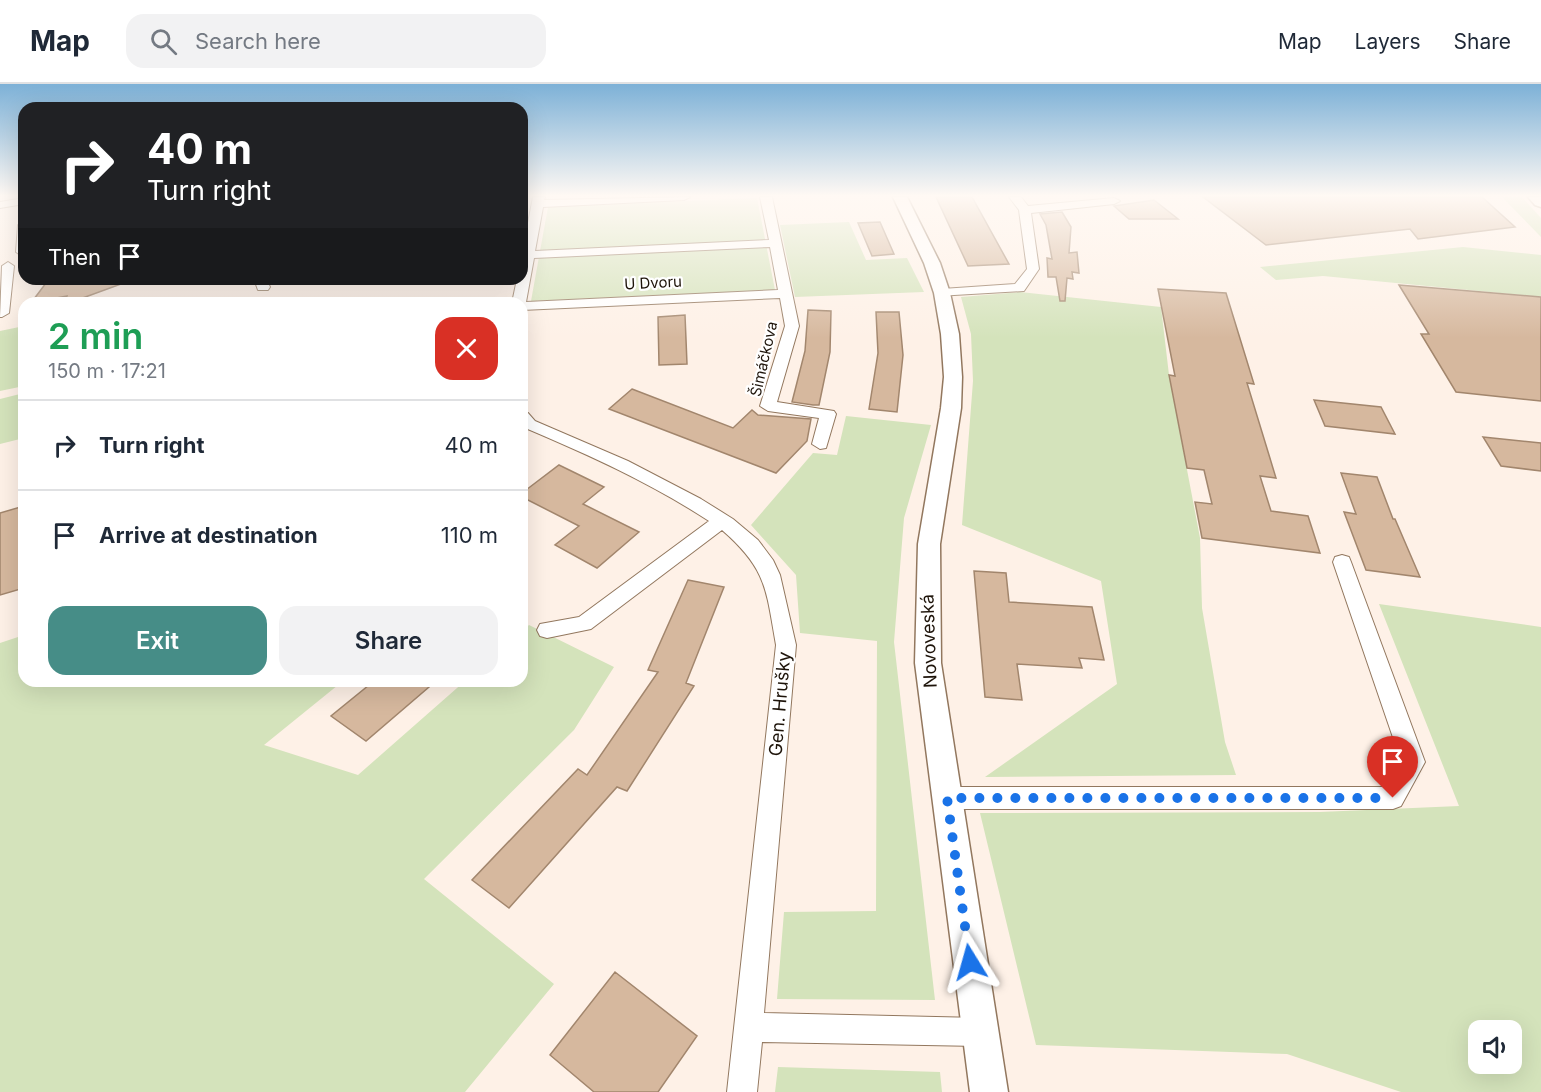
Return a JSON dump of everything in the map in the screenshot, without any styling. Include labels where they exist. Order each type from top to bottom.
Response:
[{"type":"street","name":"U Dvoru","points":[[528,255],[530,244]]},
{"type":"street","points":[[528,255],[755,244]]},
{"type":"street","name":"Šimáčkova","points":[[776,244],[792,326],[768,406],[828,414],[820,444]]},
{"type":"street","name":"Novoveská","points":[[924,244],[942,293],[950,334],[952,387],[929,544],[928,663],[989,1092]]},
{"type":"street","points":[[942,293],[1018,288],[1033,269],[1030,244]]},
{"type":"street","points":[[2,313],[4,267],[18,256]]},
{"type":"street","name":"U Dvoru","points":[[528,304],[785,294]]},
{"type":"street","name":"Gen. Hrušky","points":[[528,422],[612,459],[722,521],[749,544],[766,564],[777,600],[786,645],[742,1092]]},
{"type":"street","points":[[547,630],[584,624],[722,521]]},
{"type":"street","points":[[947,798],[1393,798],[1413,762],[1342,562]]},
{"type":"street","points":[[748,1027],[979,1032]]},
{"type":"green space","points":[[541,244],[766,244],[775,290],[531,301]]},
{"type":"green space","points":[[784,244],[859,244],[866,260],[907,258],[924,292],[795,297]]},
{"type":"green space","points":[[1463,247],[1541,255],[1541,297],[1323,276],[1276,280],[1260,267]]},
{"type":"green space","points":[[1020,292],[1161,307],[1169,375],[1200,538],[1202,608],[1225,742],[1236,775],[985,777],[1117,684],[1101,581],[962,525],[973,381],[971,334],[961,297]]},
{"type":"green space","points":[[18,327],[18,387],[0,391],[0,331]]},
{"type":"green space","points":[[18,394],[18,440],[0,444],[0,399]]},
{"type":"green space","points":[[846,416],[931,425],[904,518],[894,642],[935,1000],[777,999],[784,912],[876,911],[877,641],[800,633],[796,575],[751,525],[813,453],[837,455]]},
{"type":"green space","points":[[1379,604],[1541,627],[1541,1092],[1401,1092],[1287,1054],[1036,1045],[980,813],[1320,812],[1459,806]]},
{"type":"green space","points":[[528,626],[614,667],[574,730],[424,879],[554,984],[465,1092],[0,1092],[0,643],[18,637],[18,687],[336,687],[264,745],[358,775],[458,687],[528,687]]},
{"type":"green space","points":[[778,1067],[940,1072],[942,1092],[775,1092]]},
{"type":"building","points":[[867,244],[890,244],[894,254],[872,256]]},
{"type":"building","points":[[958,244],[998,244],[1009,264],[968,266]]},
{"type":"building","points":[[1049,244],[1070,244],[1069,253],[1077,252],[1079,273],[1072,272],[1073,279],[1067,278],[1065,301],[1060,301],[1056,277],[1048,277],[1047,258],[1052,259]]},
{"type":"building","points":[[44,285],[118,285],[85,297],[36,297]]},
{"type":"building","points":[[1399,285],[1541,297],[1541,401],[1456,392],[1421,334],[1429,334]]},
{"type":"building","points":[[1158,289],[1226,293],[1254,384],[1247,383],[1276,478],[1260,476],[1271,511],[1308,516],[1320,553],[1202,538],[1195,502],[1212,504],[1204,470],[1187,468],[1169,375],[1175,376]]},
{"type":"building","points":[[808,310],[831,311],[830,352],[819,405],[792,402],[805,351]]},
{"type":"building","points":[[876,312],[899,312],[903,355],[897,412],[869,409],[878,353]]},
{"type":"building","points":[[685,315],[687,364],[659,365],[658,317]]},
{"type":"building","points":[[632,389],[733,428],[752,410],[758,415],[811,419],[807,441],[776,473],[609,409]]},
{"type":"building","points":[[1314,400],[1381,407],[1395,434],[1325,426]]},
{"type":"building","points":[[1483,437],[1541,443],[1541,471],[1501,466]]},
{"type":"building","points":[[559,465],[604,487],[583,504],[639,532],[597,568],[555,545],[579,526],[528,500],[528,488]]},
{"type":"building","points":[[1341,473],[1377,477],[1393,519],[1395,519],[1420,577],[1366,570],[1344,512],[1356,514]]},
{"type":"building","points":[[18,508],[18,590],[0,595],[0,513]]},
{"type":"building","points":[[974,571],[1006,573],[1009,602],[1092,607],[1104,660],[1079,658],[1082,668],[1017,664],[1022,700],[985,697]]},
{"type":"building","points":[[688,580],[724,587],[686,683],[694,686],[627,791],[617,787],[509,908],[472,880],[578,769],[587,775],[658,672],[648,670]]},
{"type":"building","points":[[367,687],[429,687],[366,741],[331,716]]},
{"type":"building","points":[[615,972],[697,1036],[658,1092],[594,1092],[550,1055]]},
{"type":"route","points":[[970,962],[947,798],[1393,798]]}]
